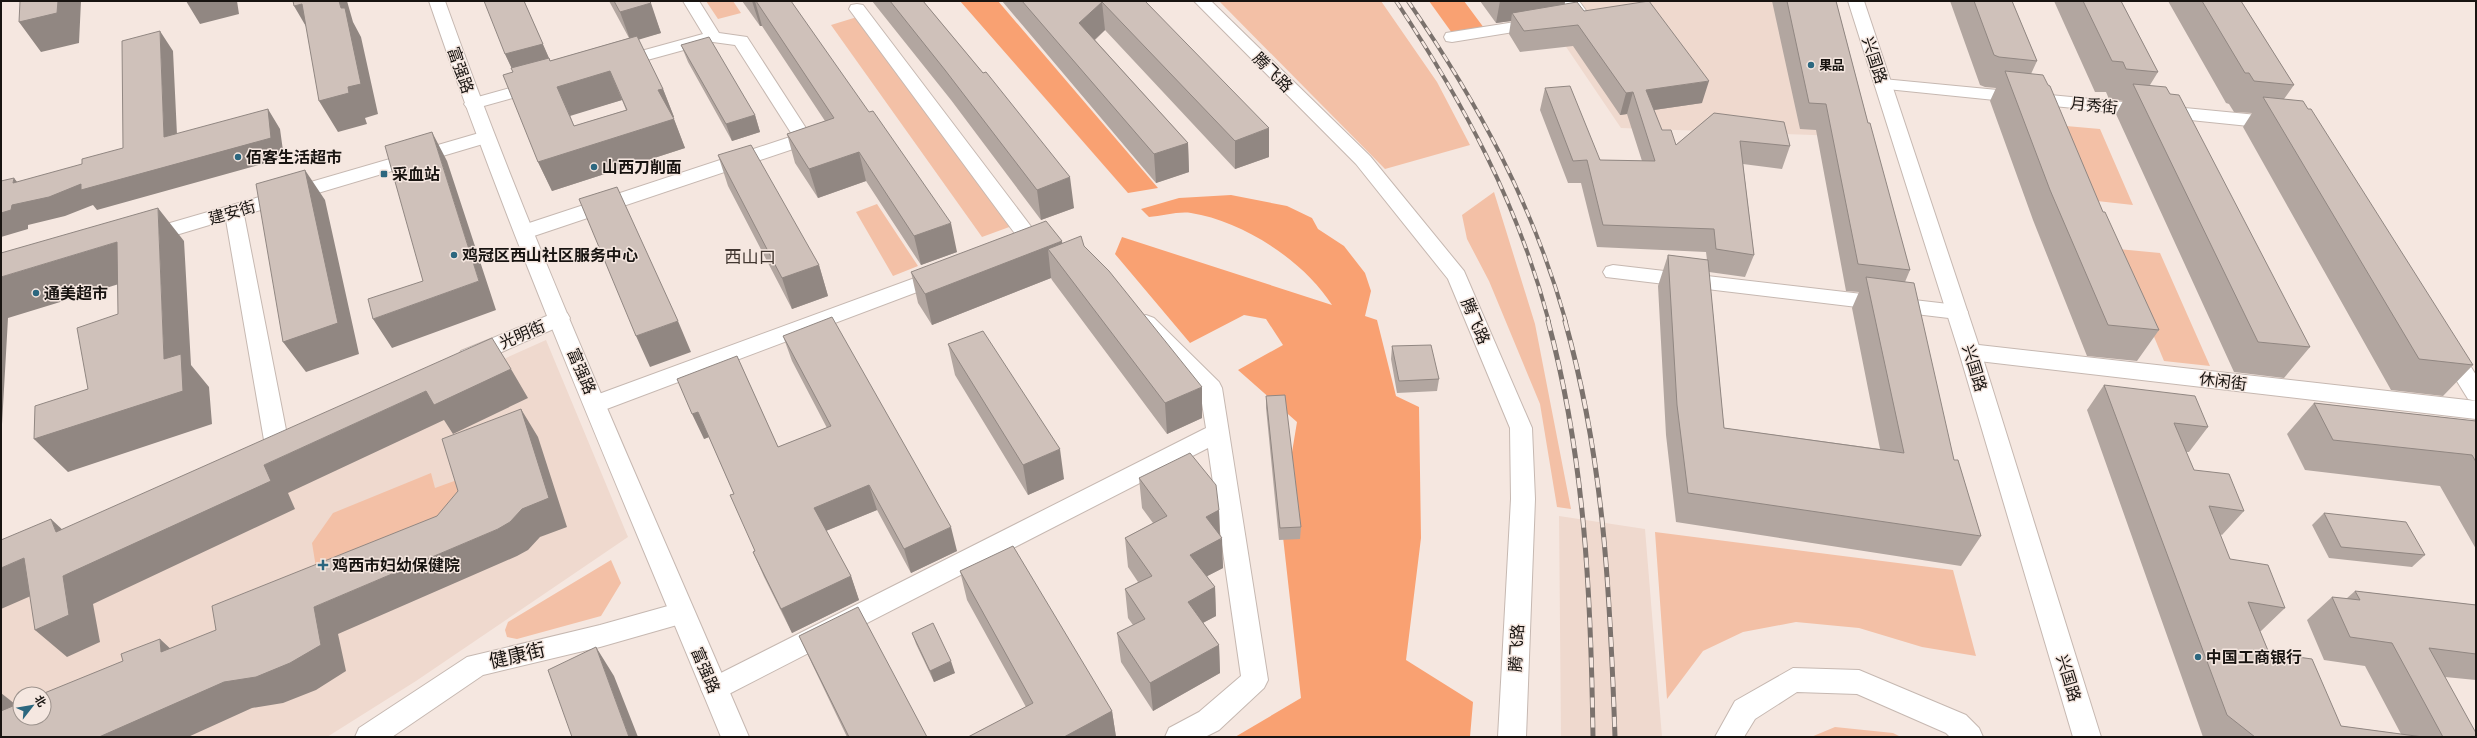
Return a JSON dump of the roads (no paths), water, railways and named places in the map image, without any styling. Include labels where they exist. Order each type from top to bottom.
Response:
[{"type":"street","name":"富强路","points":[[437,1],[473,104],[524,232],[735,737]]},
{"type":"street","points":[[692,1],[713,37]]},
{"type":"street","name":"腾飞路","points":[[1202,1],[1363,160],[1458,276],[1521,428],[1523,499],[1512,737]]},
{"type":"street","points":[[1452,38],[1582,16],[1571,1]]},
{"type":"street","name":"兴国路","points":[[1856,1],[1970,352],[2088,737]]},
{"type":"street","points":[[857,9],[1032,242],[1001,253]]},
{"type":"street","points":[[524,232],[804,140],[741,41],[713,37],[602,68]]},
{"type":"street","points":[[473,104],[557,80]]},
{"type":"street","name":"月秀街","points":[[1883,84],[2297,125]]},
{"type":"street","name":"建安街","points":[[127,242],[486,137]]},
{"type":"street","points":[[234,211],[276,440]]},
{"type":"street","points":[[596,404],[962,268]]},
{"type":"street","points":[[1613,272],[1957,312]]},
{"type":"street","points":[[1129,305],[1211,388],[1255,680],[1209,721],[1179,737]]},
{"type":"street","name":"光明街","points":[[450,365],[559,318]]},
{"type":"street","points":[[2439,335],[2476,393]]},
{"type":"street","name":"休闲街","points":[[1970,352],[2476,410]]},
{"type":"street","points":[[255,449],[297,431]]},
{"type":"street","points":[[714,689],[1217,433]]},
{"type":"street","name":"健康街","points":[[369,737],[476,664],[600,636],[682,613]]},
{"type":"street","points":[[1729,737],[1745,710],[1793,680],[1858,682],[1956,724],[1969,737]]},
{"type":"railway","points":[[1396,1],[1444,78],[1486,155],[1521,235],[1549,322]]},
{"type":"railway","points":[[1408,1],[1457,77],[1480,116],[1520,195],[1537,236],[1566,322]]},
{"type":"railway","points":[[1548,321],[1570,424],[1584,528],[1588,580],[1593,737]]},
{"type":"railway","points":[[1565,321],[1589,424],[1597,476],[1603,527],[1611,631],[1615,737]]},
{"type":"place","name":"果品","points":[[1811,65]]},
{"type":"place","name":"佰客生活超市","points":[[238,157]]},
{"type":"place","name":"山西刀削面","points":[[594,167]]},
{"type":"place","name":"采血站","points":[[384,174]]},
{"type":"place","name":"鸡冠区西山社区服务中心","points":[[454,255]]},
{"type":"place","name":"通美超市","points":[[36,293]]},
{"type":"place","name":"鸡西市妇幼保健院","points":[[323,565]]},
{"type":"place","name":"中国工商银行","points":[[2198,657]]},
{"type":"district","name":"西山口","points":[[750,257]]}]
